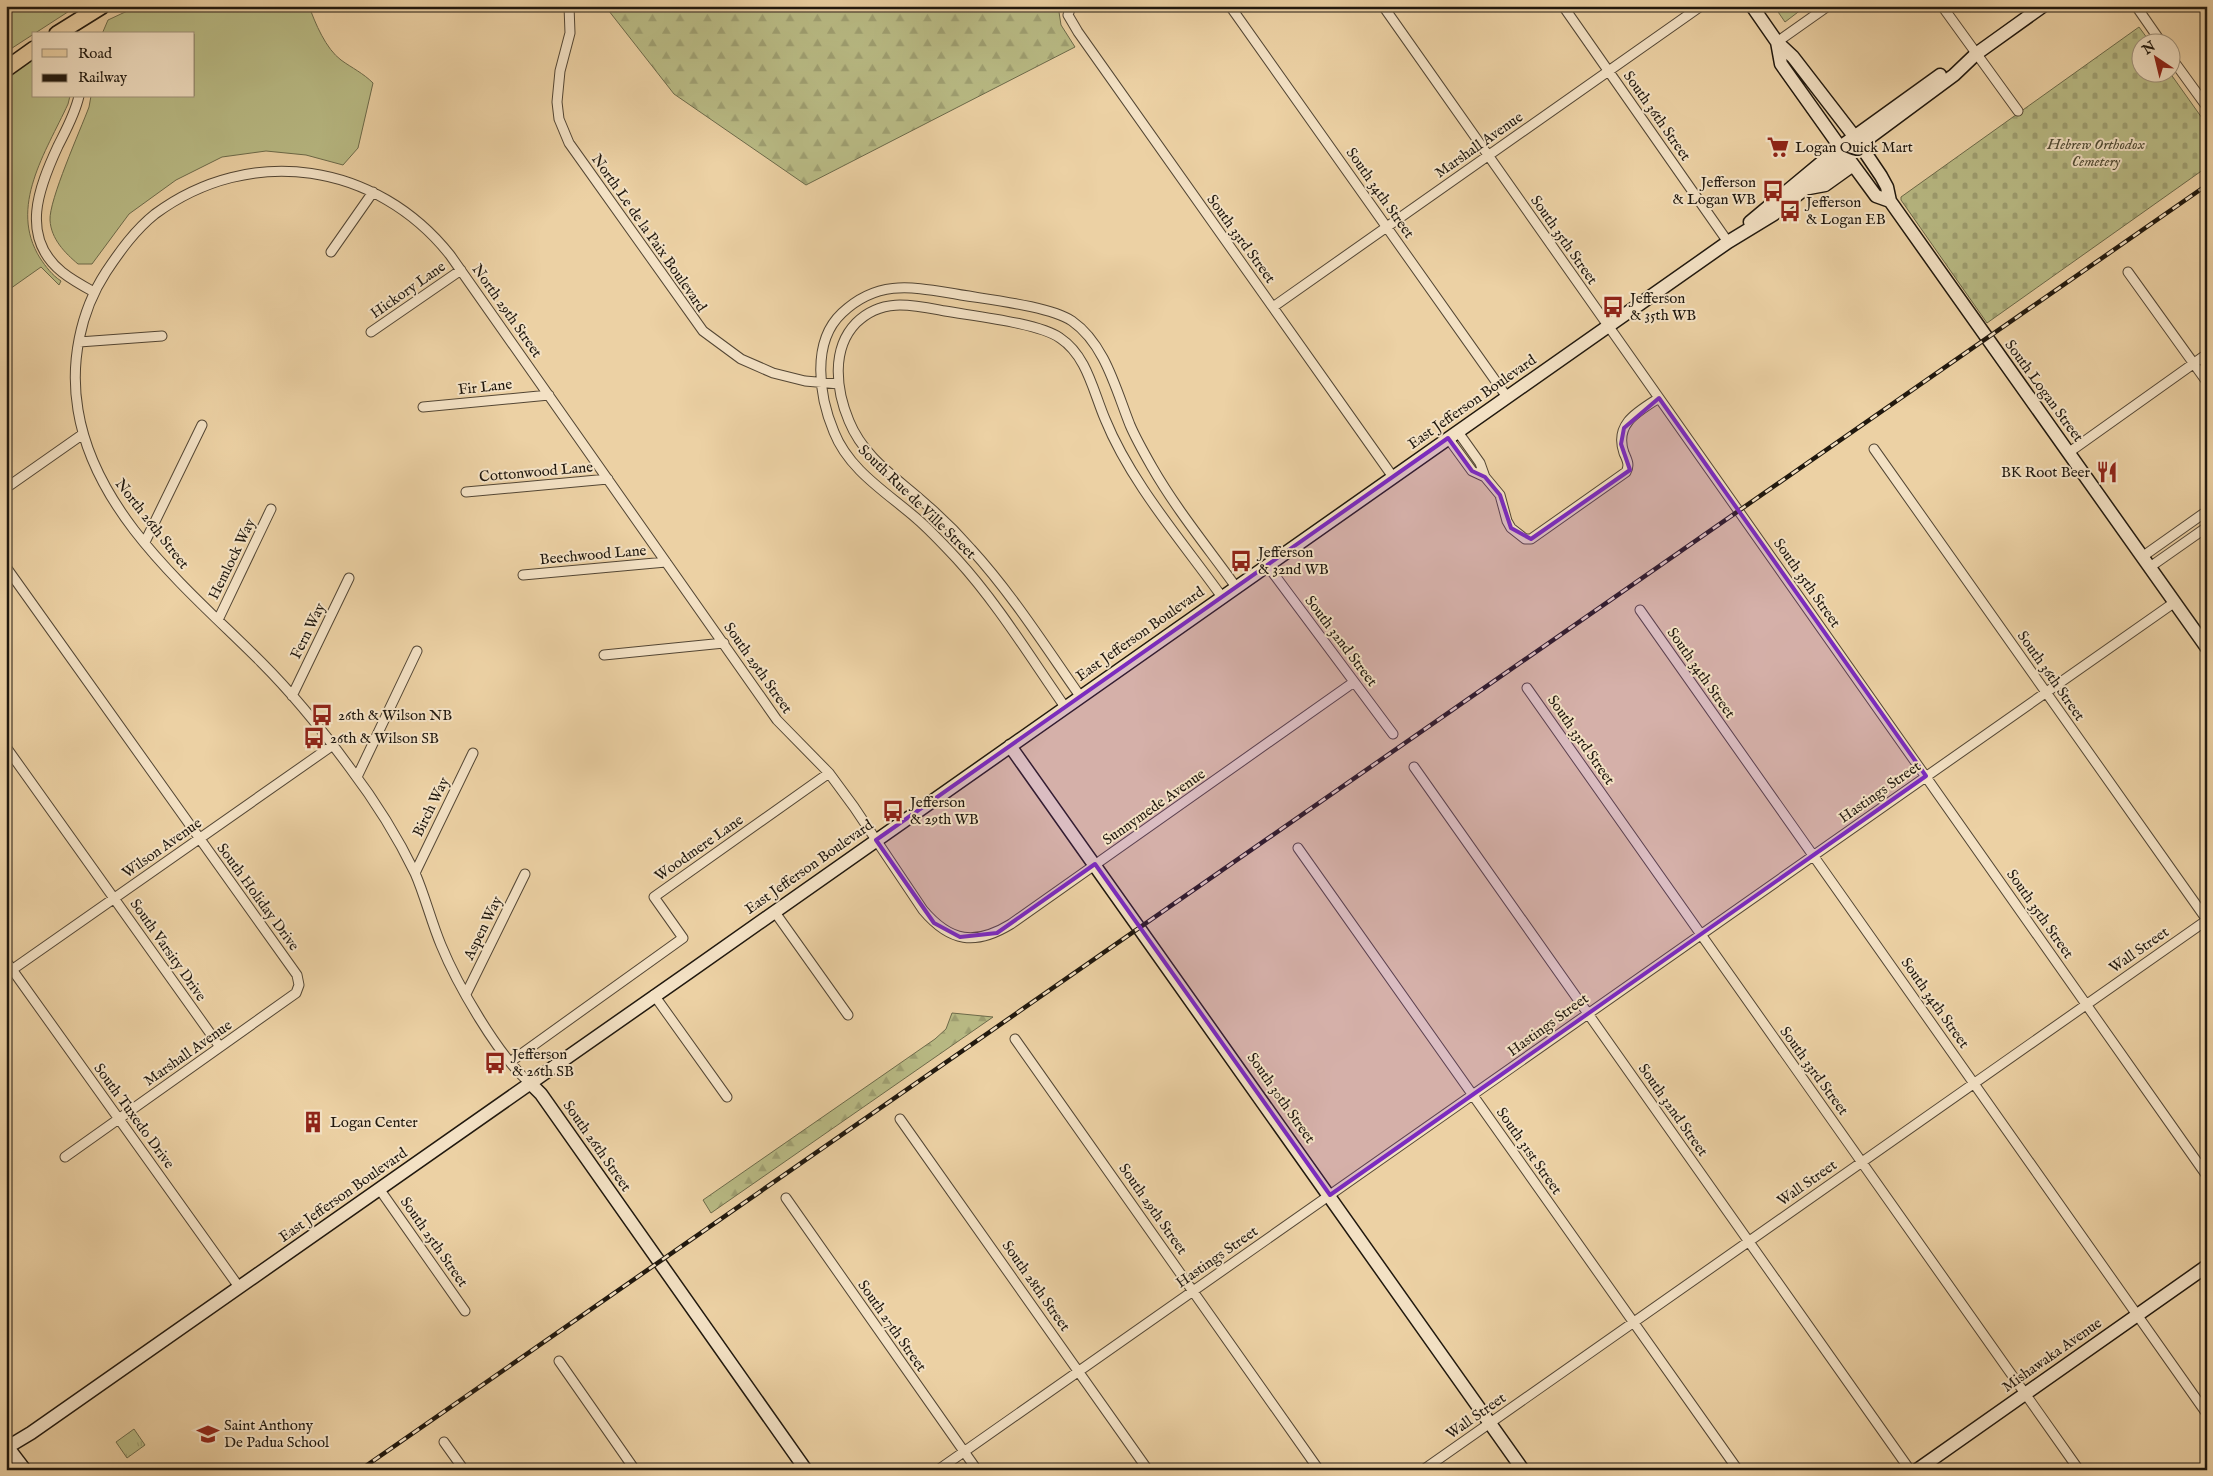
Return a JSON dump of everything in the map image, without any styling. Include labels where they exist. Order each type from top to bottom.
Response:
[{"type":"main road","points":[[61,32],[102,6]]},
{"type":"main road","points":[[6,69],[32,50]]},
{"type":"street","name":"North Le de la Paix Boulevard","points":[[569,6],[570,33],[560,71],[557,102],[559,119],[569,143],[703,331],[741,359],[773,373],[805,381],[839,384]]},
{"type":"street","name":"South 34th Street","points":[[1230,6],[1507,397]]},
{"type":"street","name":"South 35th Street","points":[[1383,6],[2207,1176]]},
{"type":"street","name":"South 36th Street","points":[[1563,6],[1728,242]]},
{"type":"street","name":"Marshall Avenue","points":[[1272,307],[1701,6]]},
{"type":"street","points":[[1752,6],[1777,42],[1828,6]]},
{"type":"street","points":[[1942,6],[2018,111]]},
{"type":"street","name":"East Jefferson Boulevard","points":[[1728,242],[1774,214],[1846,156],[1857,141],[1950,68],[1976,54],[2043,6]]},
{"type":"street","points":[[2136,6],[2154,32]]},
{"type":"street","name":"South 33rd Street","points":[[1070,11],[1128,105],[1393,477]]},
{"type":"street","name":"South Logan Street","points":[[1777,42],[1793,57],[1857,141],[1887,187],[1890,201],[2207,648]]},
{"type":"street","name":"South Logan Street","points":[[1777,42],[1781,64],[1846,156],[1876,196],[1890,201]]},
{"type":"street","points":[[2180,70],[2206,106]]},
{"type":"street","points":[[77,98],[72,118],[42,184],[36,209],[36,224],[44,249],[55,265],[71,279],[94,292]]},
{"type":"street","name":"East Jefferson Boulevard","points":[[7,1447],[380,1190],[654,995],[1728,242],[1846,156]]},
{"type":"street","name":"North 29th Street","points":[[94,292],[122,248],[154,215],[184,196],[230,178],[276,171],[305,172],[332,177],[373,192],[404,210],[442,244],[549,395]]},
{"type":"street","points":[[331,252],[373,192]]},
{"type":"street","name":"Hickory Lane","points":[[372,332],[461,270]]},
{"type":"street","points":[[2128,272],[2207,382]]},
{"type":"street","name":"South Rue de Ville Street","points":[[1065,707],[975,579],[918,519],[871,481],[849,458],[834,433],[828,416],[822,382],[824,346],[829,331],[838,317],[851,305],[867,294],[879,290],[913,287],[1057,313],[1080,327],[1088,335],[1100,354],[1113,380],[1131,428],[1153,470],[1236,587]]},
{"type":"street","name":"North 26th Street","points":[[94,292],[87,308],[79,342],[75,382],[77,406],[83,434],[91,457],[104,486],[145,542],[167,568],[218,620]]},
{"type":"street","name":"South Rue de Ville Street","points":[[1080,696],[1018,607],[970,547],[929,507],[880,466],[867,452],[855,434],[848,419],[839,384],[840,352],[851,328],[862,317],[882,306],[905,304],[1050,332],[1073,348],[1084,366],[1119,448],[1137,478],[1222,597]]},
{"type":"street","points":[[79,342],[162,336]]},
{"type":"street","points":[[2068,453],[2207,354]]},
{"type":"street","name":"Fir Lane","points":[[423,407],[549,395]]},
{"type":"street","name":"South 29th Street","points":[[549,395],[786,731],[829,773],[890,863],[934,923],[949,933],[963,938]]},
{"type":"street","points":[[1453,435],[1472,471],[1484,477],[1500,494],[1506,521],[1511,528],[1525,539],[1537,536],[1626,472],[1628,465],[1621,444],[1624,428],[1634,416],[1659,398]]},
{"type":"street","points":[[145,542],[202,425]]},
{"type":"street","points":[[6,488],[83,434]]},
{"type":"street","name":"South 36th Street","points":[[1874,449],[2207,920]]},
{"type":"street","name":"Cottonwood Lane","points":[[466,492],[608,479]]},
{"type":"street","name":"Hemlock Way","points":[[218,620],[272,509]]},
{"type":"street","points":[[2146,562],[2207,511]]},
{"type":"street","points":[[2146,562],[2207,527]]},
{"type":"street","name":"Beechwood Lane","points":[[523,575],[666,562]]},
{"type":"street","name":"South 32nd Street","points":[[1267,565],[1393,734]]},
{"type":"street","name":"South Holiday Drive","points":[[6,568],[297,975],[299,985]]},
{"type":"street","name":"Fern Way","points":[[292,696],[349,578]]},
{"type":"street","name":"Hastings Street","points":[[938,1470],[2175,602]]},
{"type":"street","name":"South 34th Street","points":[[1640,610],[2207,1414]]},
{"type":"street","name":"South 26th Street","points":[[218,620],[261,662],[292,696],[357,777],[390,827],[415,874],[447,959],[466,994],[510,1062],[516,1071],[541,1094],[806,1470]]},
{"type":"street","points":[[604,656],[724,643]]},
{"type":"street","points":[[357,777],[417,651]]},
{"type":"street","name":"Sunnymede Avenue","points":[[963,938],[983,937],[997,933],[1354,682]]},
{"type":"street","name":"South 33rd Street","points":[[1527,688],[2079,1470]]},
{"type":"street","name":"Wilson Avenue","points":[[9,972],[333,745]]},
{"type":"street","name":"South 30th Street","points":[[1010,746],[1096,864],[1523,1470]]},
{"type":"street","name":"South Varsity Drive","points":[[6,748],[220,1047]]},
{"type":"street","name":"Birch Way","points":[[415,874],[473,753]]},
{"type":"street","name":"South 32nd Street","points":[[1414,767],[1910,1470]]},
{"type":"street","name":"Woodmere Lane","points":[[510,1062],[683,938],[654,897],[829,773]]},
{"type":"street","name":"South 31st Street","points":[[1298,848],[1738,1470]]},
{"type":"street","name":"Aspen Way","points":[[466,994],[524,874]]},
{"type":"street","points":[[774,911],[848,1016]]},
{"type":"street","name":"Wall Street","points":[[1424,1470],[2207,920]]},
{"type":"street","name":"South Tuxedo Drive","points":[[6,961],[9,972],[118,1118],[239,1287]]},
{"type":"street","name":"Marshall Avenue","points":[[65,1156],[296,993],[299,985]]},
{"type":"street","points":[[654,995],[727,1097]]},
{"type":"street","name":"South 29th Street","points":[[1015,1039],[1194,1290],[1319,1470]]},
{"type":"street","name":"South 28th Street","points":[[900,1119],[1148,1470]]},
{"type":"street","name":"South 25th Street","points":[[380,1190],[465,1311]]},
{"type":"street","name":"South 27th Street","points":[[786,1198],[977,1470]]},
{"type":"street","name":"Mishawaka Avenue","points":[[1916,1470],[2207,1266]]},
{"type":"street","points":[[559,1361],[635,1470]]},
{"type":"street","points":[[444,1442],[464,1470]]},
{"type":"street","points":[[7,1447],[25,1470]]},
{"type":"highlighted area","points":[[1659,398],[1926,776],[1330,1195],[1095,864],[997,933],[960,937],[934,923],[876,840],[1448,438],[1472,471],[1485,477],[1500,495],[1511,528],[1531,539],[1630,470],[1621,444],[1624,428]]},
{"type":"green space","points":[[6,6],[77,6],[37,32],[32,32],[32,35],[6,52]]},
{"type":"green space","points":[[138,6],[309,6],[326,43],[341,60],[373,83],[358,148],[343,165],[306,155],[266,151],[222,157],[176,180],[129,214],[92,264],[78,264],[56,239],[50,220],[54,197],[89,107],[91,98],[195,98],[195,32],[103,32],[108,20]]},
{"type":"green space","points":[[605,6],[1055,6],[1059,12],[1061,25],[1075,47],[806,185],[674,94]]},
{"type":"green space","points":[[1774,6],[1806,6],[1785,22]]},
{"type":"green space","name":"Hebrew Orthodox Cemetery","points":[[2139,27],[2143,32],[2132,32]]},
{"type":"green space","name":"Hebrew Orthodox Cemetery","points":[[2130,33],[2130,82],[2176,82],[2207,125],[2207,167],[1987,323],[1901,200],[1901,197]]},
{"type":"green space","points":[[32,60],[32,98],[70,98],[41,160],[34,180],[29,200],[28,219],[31,239],[40,258],[49,271],[61,281],[59,285],[41,267],[7,291],[6,306],[6,78]]},
{"type":"green space","points":[[952,1013],[993,1017],[711,1213],[703,1200],[935,1039],[946,1029]]},
{"type":"green space","points":[[134,1429],[145,1445],[127,1458],[116,1442]]},
{"type":"railway","points":[[360,1470],[2207,185]]},
{"type":"place","name":"Logan Quick Mart","points":[[1778,147]]},
{"type":"place","name":"Jefferson & Logan WB","points":[[1773,191]]},
{"type":"place","name":"Jefferson & Logan EB","points":[[1790,211]]},
{"type":"place","name":"Jefferson & 35th WB","points":[[1613,307]]},
{"type":"place","name":"BK Root Beer","points":[[2107,472]]},
{"type":"place","name":"Jefferson & 32nd WB","points":[[1241,561]]},
{"type":"place","name":"26th & Wilson NB","points":[[322,715]]},
{"type":"place","name":"26th & Wilson SB","points":[[314,738]]},
{"type":"place","name":"Jefferson & 29th WB","points":[[893,811]]},
{"type":"place","name":"Jefferson & 26th SB","points":[[495,1063]]},
{"type":"place","name":"Logan Center","points":[[313,1122]]},
{"type":"place","name":"Saint Anthony De Padua School","points":[[208,1434]]}]
